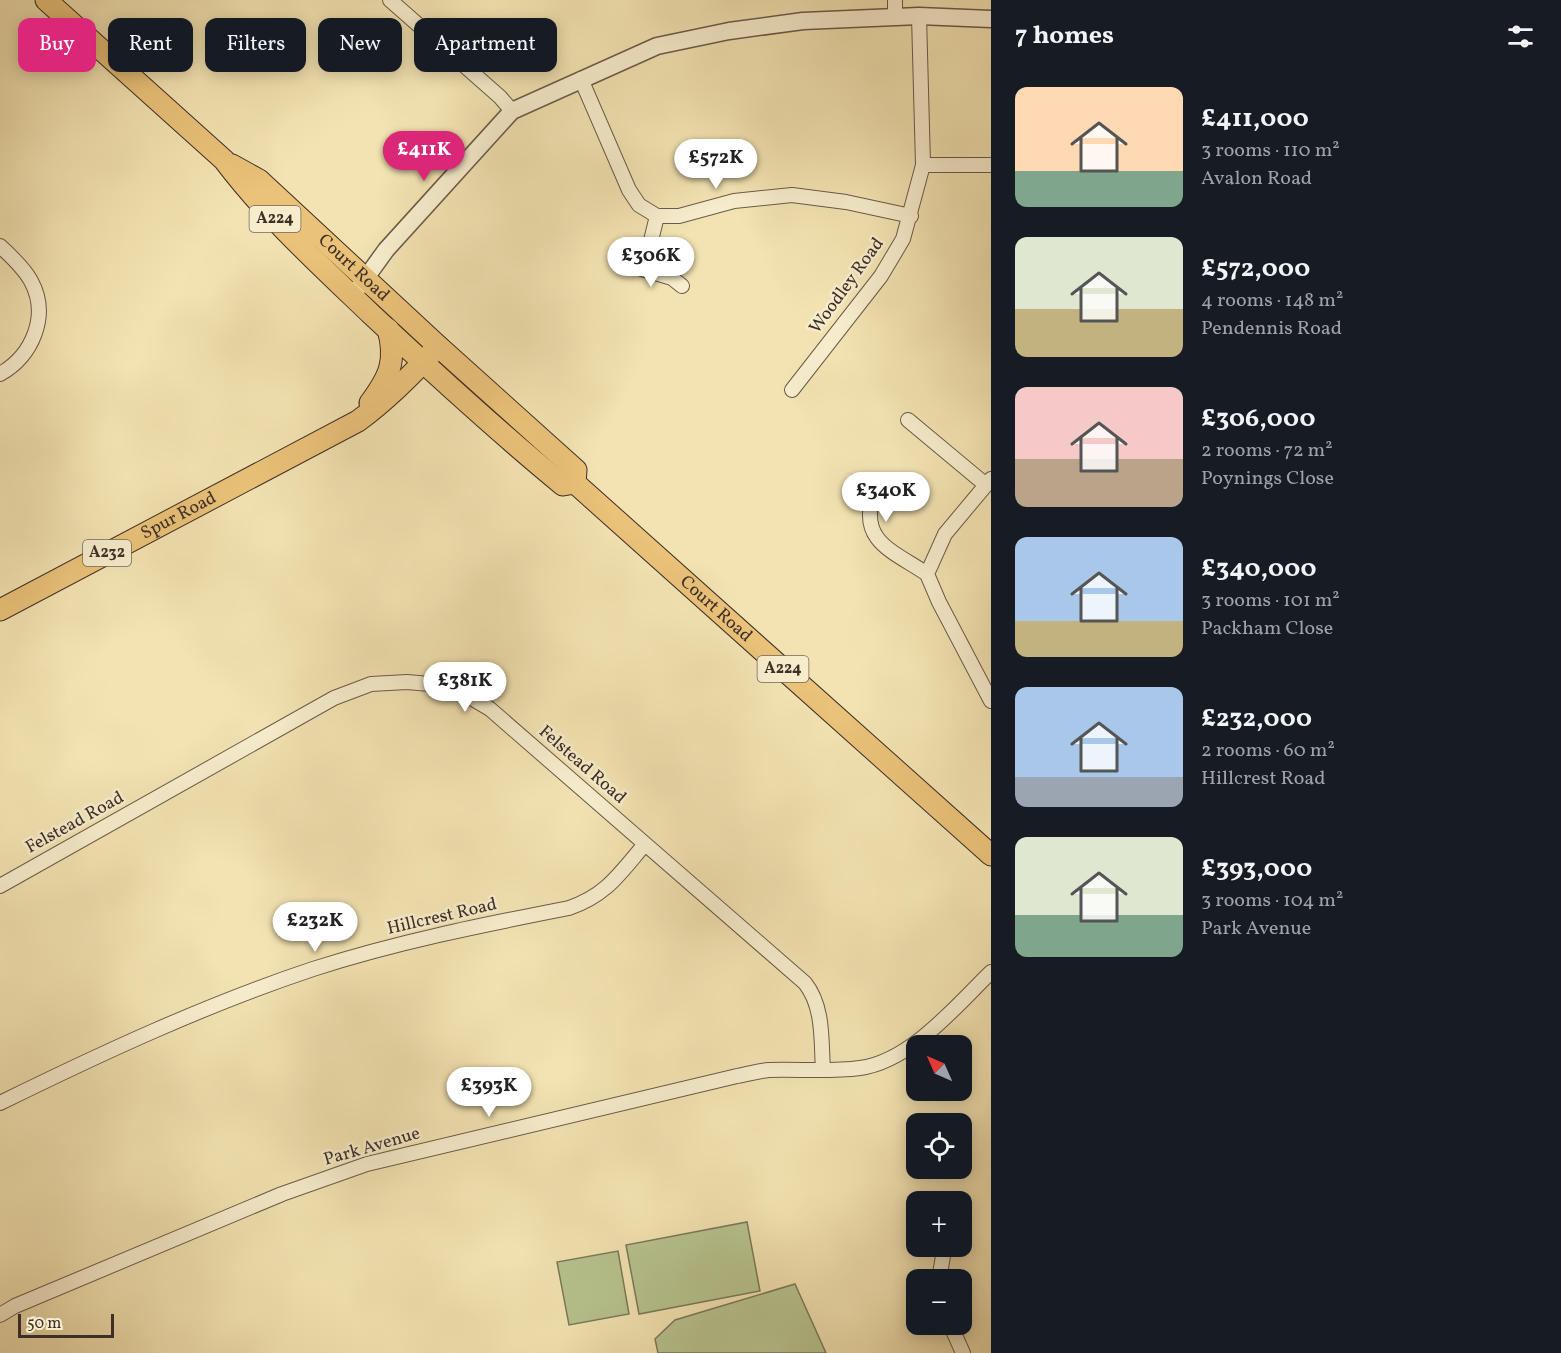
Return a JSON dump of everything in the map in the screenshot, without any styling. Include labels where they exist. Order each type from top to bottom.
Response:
[{"type":"main road","name":"Court Road","points":[[46,0],[224,160],[248,192],[423,363],[563,485],[575,483]]},
{"type":"main road","name":"Court Road","points":[[224,160],[259,180],[576,470],[575,483]]},
{"type":"main road","points":[[358,421],[390,372],[392,343],[388,329]]},
{"type":"main road","name":"Spur Road","points":[[0,610],[358,421],[381,404],[438,346]]},
{"type":"main road","name":"Court Road","points":[[575,483],[991,855]]},
{"type":"street","points":[[390,0],[500,97],[512,111]]},
{"type":"street","points":[[360,303],[356,297],[365,277],[386,250],[512,111],[581,79],[657,46],[729,31],[895,8],[919,16],[991,19]]},
{"type":"street","name":"Woodley Road","points":[[792,390],[881,276],[903,239],[923,165],[919,16]]},
{"type":"street","points":[[581,79],[629,190],[639,205],[657,216],[679,216],[735,201],[792,195],[846,202],[910,216]]},
{"type":"street","points":[[923,165],[991,165]]},
{"type":"street","points":[[657,216],[638,267],[672,278],[682,286]]},
{"type":"street","points":[[0,246],[32,282],[39,304],[37,331],[24,355],[0,374]]},
{"type":"street","points":[[908,420],[989,482],[945,534],[927,574]]},
{"type":"street","points":[[855,482],[873,497],[869,510],[871,529],[878,540],[927,574],[939,602],[991,701]]},
{"type":"street","name":"Felstead Road","points":[[0,886],[334,698],[371,684],[407,681],[441,685],[490,709],[793,972],[813,993],[818,1006],[823,1070]]},
{"type":"street","name":"Hillcrest Road","points":[[0,1103],[92,1058],[206,1008],[313,969],[432,935],[568,908],[589,901],[606,889],[645,844]]},
{"type":"street","name":"Park Avenue","points":[[0,1315],[25,1301],[282,1194],[367,1164],[766,1070],[861,1068],[883,1062],[904,1052],[931,1031],[991,972]]},
{"type":"street","points":[[955,1335],[963,1353]]},
{"type":"green space","points":[[747,1222],[760,1291],[639,1314],[626,1245]]},
{"type":"green space","points":[[618,1251],[629,1314],[569,1325],[557,1262]]},
{"type":"green space","points":[[795,1284],[826,1353],[658,1353],[655,1339],[675,1320]]}]
